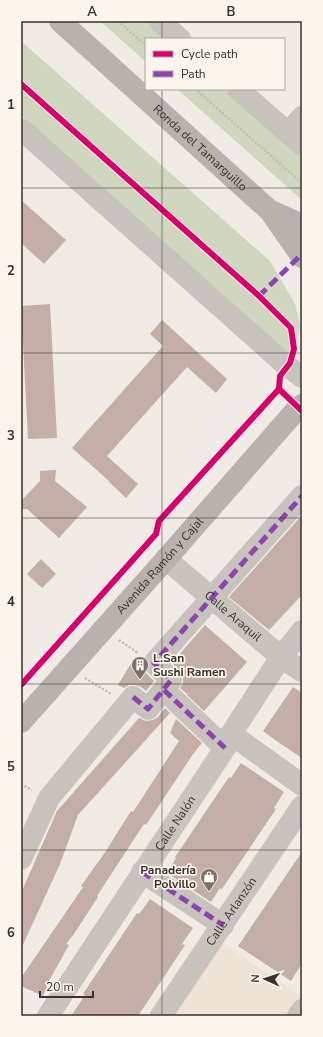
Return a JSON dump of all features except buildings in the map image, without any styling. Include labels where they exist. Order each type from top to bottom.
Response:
[{"type":"main road","name":"Ronda del Tamarguillo","points":[[60,21],[270,211],[302,257]]},
{"type":"main road","name":"Ronda del Tamarguillo","points":[[270,211],[302,225]]},
{"type":"main road","name":"Avenida Ramón y Cajal","points":[[21,722],[104,630],[301,403]]},
{"type":"street","points":[[160,21],[179,38]]},
{"type":"street","points":[[239,90],[297,132]]},
{"type":"street","points":[[21,129],[302,377]]},
{"type":"street","points":[[21,859],[49,798],[130,700],[148,709],[164,690],[171,680],[154,663],[302,496]]},
{"type":"street","name":"Calle Araquil","points":[[166,559],[281,657],[302,671]]},
{"type":"street","name":"Calle Nalón","points":[[48,1016],[228,741],[281,657],[302,631]]},
{"type":"street","points":[[164,690],[228,741],[302,785]]},
{"type":"street","name":"Calle Arlanzón","points":[[161,1016],[302,806]]},
{"type":"street","points":[[142,872],[223,925]]},
{"type":"street","points":[[298,1016],[302,1010]]},
{"type":"path","points":[[118,21],[145,45]]},
{"type":"path","points":[[196,90],[302,183]]},
{"type":"path","points":[[104,630],[154,663]]},
{"type":"path","points":[[70,668],[130,700]]},
{"type":"green space","points":[[100,21],[147,21],[166,38],[145,38],[145,61]]},
{"type":"green space","points":[[21,41],[270,261],[295,304],[300,325],[293,359],[21,115]]},
{"type":"green space","points":[[178,90],[225,90],[302,158],[302,200]]},
{"type":"shaded area","points":[[214,937],[302,997],[302,1010],[298,1016],[161,1016]]},
{"type":"marked path","points":[[259,296],[302,254]]},
{"type":"marked path","points":[[133,697],[148,709],[171,680],[154,663],[302,496]]},
{"type":"marked path","points":[[164,690],[225,748]]},
{"type":"marked path","points":[[142,872],[223,925]]},
{"type":"cycle path","points":[[21,84],[259,296],[291,328],[294,349],[290,363],[280,376],[279,389],[302,411]]},
{"type":"cycle path","points":[[21,685],[156,534],[159,521],[279,389]]},
{"type":"place","name":"L.San Sushi Ramen","points":[[140,680]]},
{"type":"place","name":"Panadería Polvillo","points":[[209,892]]}]
